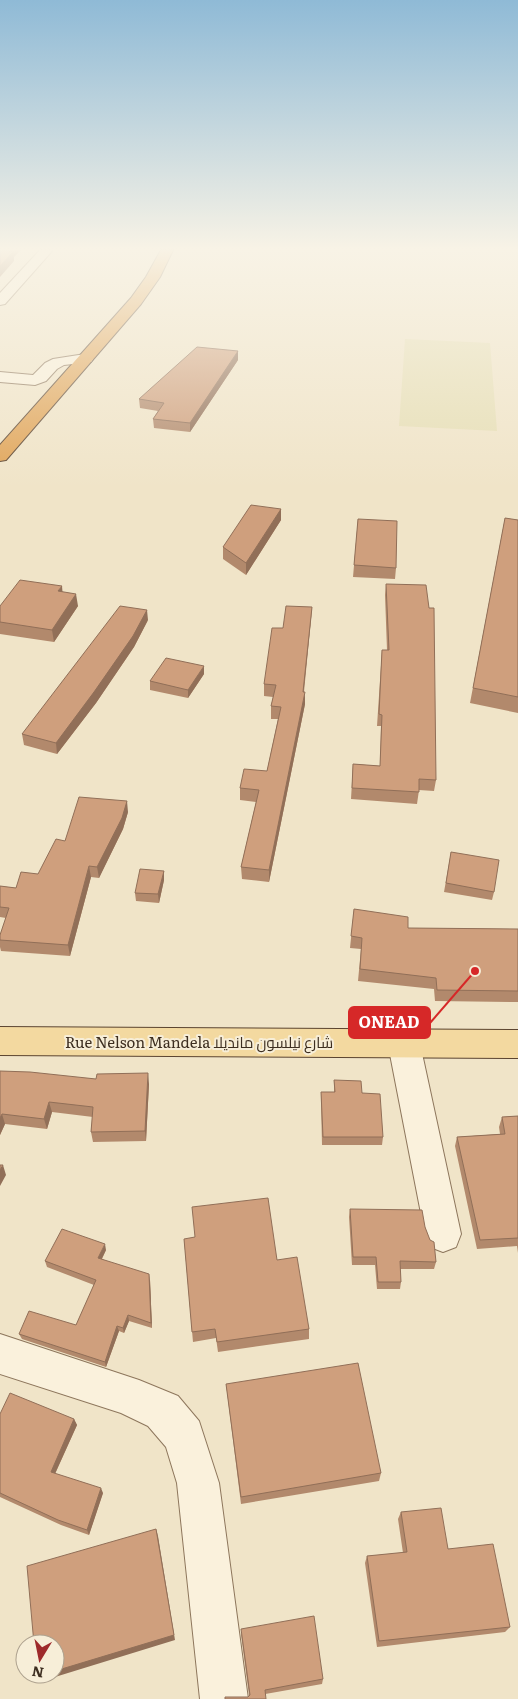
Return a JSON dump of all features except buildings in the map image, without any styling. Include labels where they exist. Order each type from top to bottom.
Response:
[{"type":"highway","points":[[0,456],[111,329]]},
{"type":"main road","name":"Rue Nelson Mandela شارع نيلسون مانديلا","points":[[0,1042],[518,1044]]},
{"type":"street","points":[[0,377],[35,380],[57,363],[85,359]]},
{"type":"street","points":[[404,1044],[443,1234]]},
{"type":"street","points":[[0,1354],[124,1394],[163,1411],[184,1436],[198,1483],[224,1699]]},
{"type":"shaded area","points":[[405,339],[490,343],[497,431],[399,426]]},
{"type":"place","name":"ONEAD","points":[[475,971]]}]
